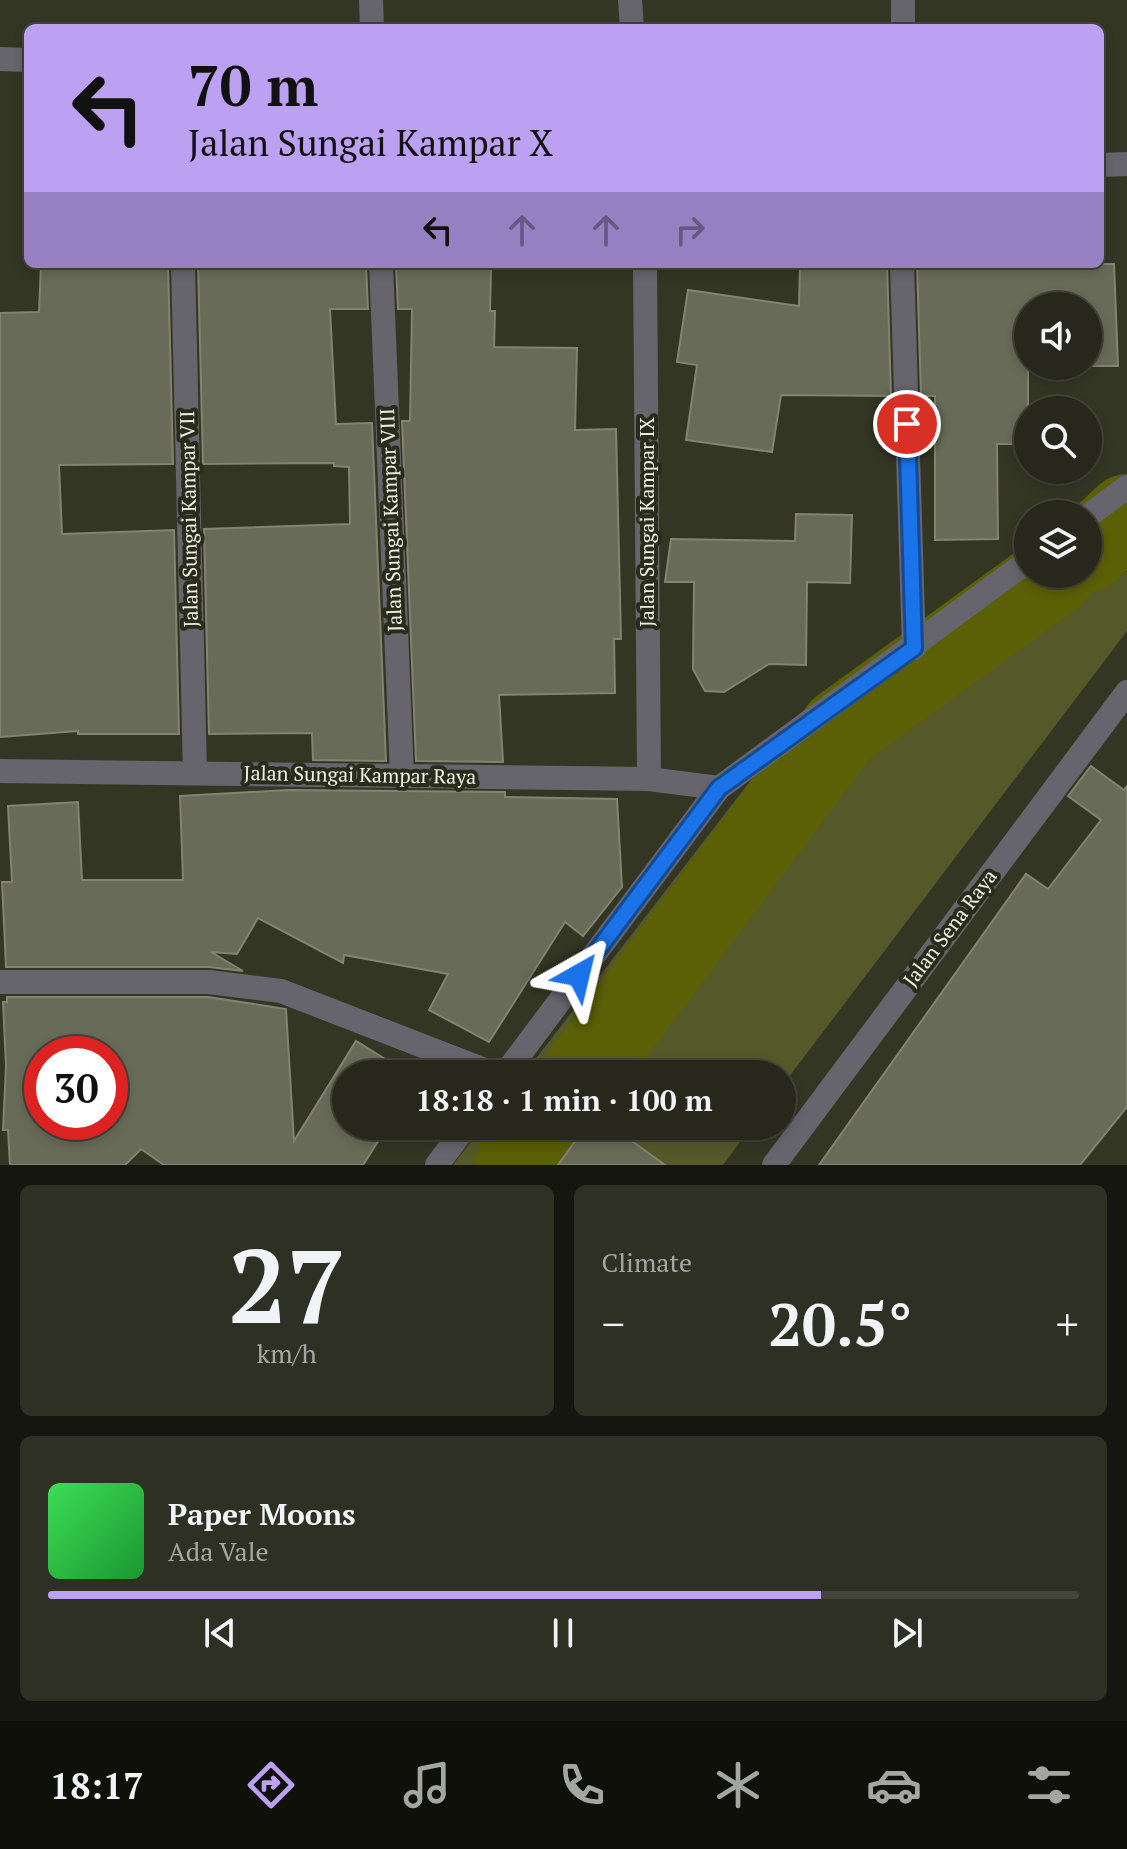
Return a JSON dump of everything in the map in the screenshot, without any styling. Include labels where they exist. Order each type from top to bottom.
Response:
[{"type":"street","points":[[371,0],[372,24]]},
{"type":"street","points":[[630,0],[632,24]]},
{"type":"street","points":[[903,0],[903,24]]},
{"type":"street","points":[[0,59],[24,60]]},
{"type":"street","points":[[1104,165],[1127,164]]},
{"type":"street","name":"Jalan Sungai Kampar VII","points":[[183,268],[195,773]]},
{"type":"street","name":"Jalan Sungai Kampar VIII","points":[[381,268],[402,776]]},
{"type":"street","name":"Jalan Sungai Kampar IX","points":[[645,268],[649,779]]},
{"type":"street","points":[[902,268],[914,648]]},
{"type":"street","points":[[1102,506],[1127,487]]},
{"type":"street","points":[[515,1060],[719,788],[914,648],[1014,572]]},
{"type":"street","name":"Jalan Sena Raya","points":[[774,1165],[1127,692]]},
{"type":"street","name":"Jalan Sungai Kampar Raya","points":[[0,771],[649,779],[719,788]]},
{"type":"street","points":[[0,982],[209,982],[281,991],[459,1060]]},
{"type":"street","points":[[437,1165],[456,1140]]},
{"type":"green space","points":[[1102,564],[1127,572],[1127,631],[796,1068],[796,1060],[535,1060],[751,780],[1029,588],[1102,588]]},
{"type":"green space","points":[[472,1140],[742,1140],[723,1165],[453,1165]]},
{"type":"building","points":[[1104,264],[1114,264],[1118,366],[1102,366],[1102,292],[1014,292],[1014,380],[1028,380],[1028,396],[1014,396],[1014,444],[997,444],[998,539],[935,540],[935,396],[921,396],[917,268],[1104,268]]},
{"type":"building","points":[[41,268],[168,268],[173,464],[59,465],[62,534],[174,530],[179,734],[78,734],[78,731],[0,737],[0,313],[39,312]]},
{"type":"building","points":[[198,268],[366,268],[368,309],[330,309],[336,424],[372,423],[386,761],[313,760],[312,733],[209,734],[204,529],[350,524],[349,467],[334,466],[334,463],[203,464]]},
{"type":"building","points":[[396,268],[491,268],[490,311],[495,311],[494,347],[577,348],[575,430],[616,429],[621,639],[614,639],[615,693],[499,695],[503,762],[416,761],[402,421],[410,421],[412,309],[398,309]]},
{"type":"building","points":[[800,268],[887,268],[891,396],[781,395],[772,452],[686,440],[697,365],[677,362],[688,290],[799,306]]},
{"type":"building","points":[[796,514],[852,515],[850,583],[807,582],[806,665],[769,664],[724,692],[705,691],[693,669],[694,582],[665,582],[671,539],[795,541]]},
{"type":"building","points":[[1091,766],[1124,790],[1127,786],[1127,1107],[1080,1165],[819,1165],[1026,874],[1048,889],[1101,820],[1068,796]]},
{"type":"building","points":[[288,790],[505,792],[505,797],[617,799],[622,887],[583,936],[565,922],[489,1042],[429,1010],[448,974],[344,955],[343,963],[258,918],[237,954],[211,952],[243,971],[209,967],[6,967],[2,882],[12,882],[8,806],[78,802],[82,880],[183,880],[180,796]]},
{"type":"building","points":[[7,997],[208,997],[286,1009],[294,1141],[332,1080],[332,1140],[379,1140],[363,1165],[164,1165],[141,1149],[125,1165],[10,1165],[8,1130],[3,1130],[6,1066],[3,1002],[7,1002]]},
{"type":"building","points":[[356,1041],[387,1060],[344,1060]]},
{"type":"building","points":[[576,1140],[630,1140],[665,1165],[558,1165]]},
{"type":"waterway","points":[[1102,538],[1127,515]]},
{"type":"waterway","points":[[593,1060],[841,729],[1036,588]]},
{"type":"waterway","points":[[515,1165],[534,1140]]},
{"type":"route","points":[[579,975],[719,788],[914,648],[907,424]]}]
